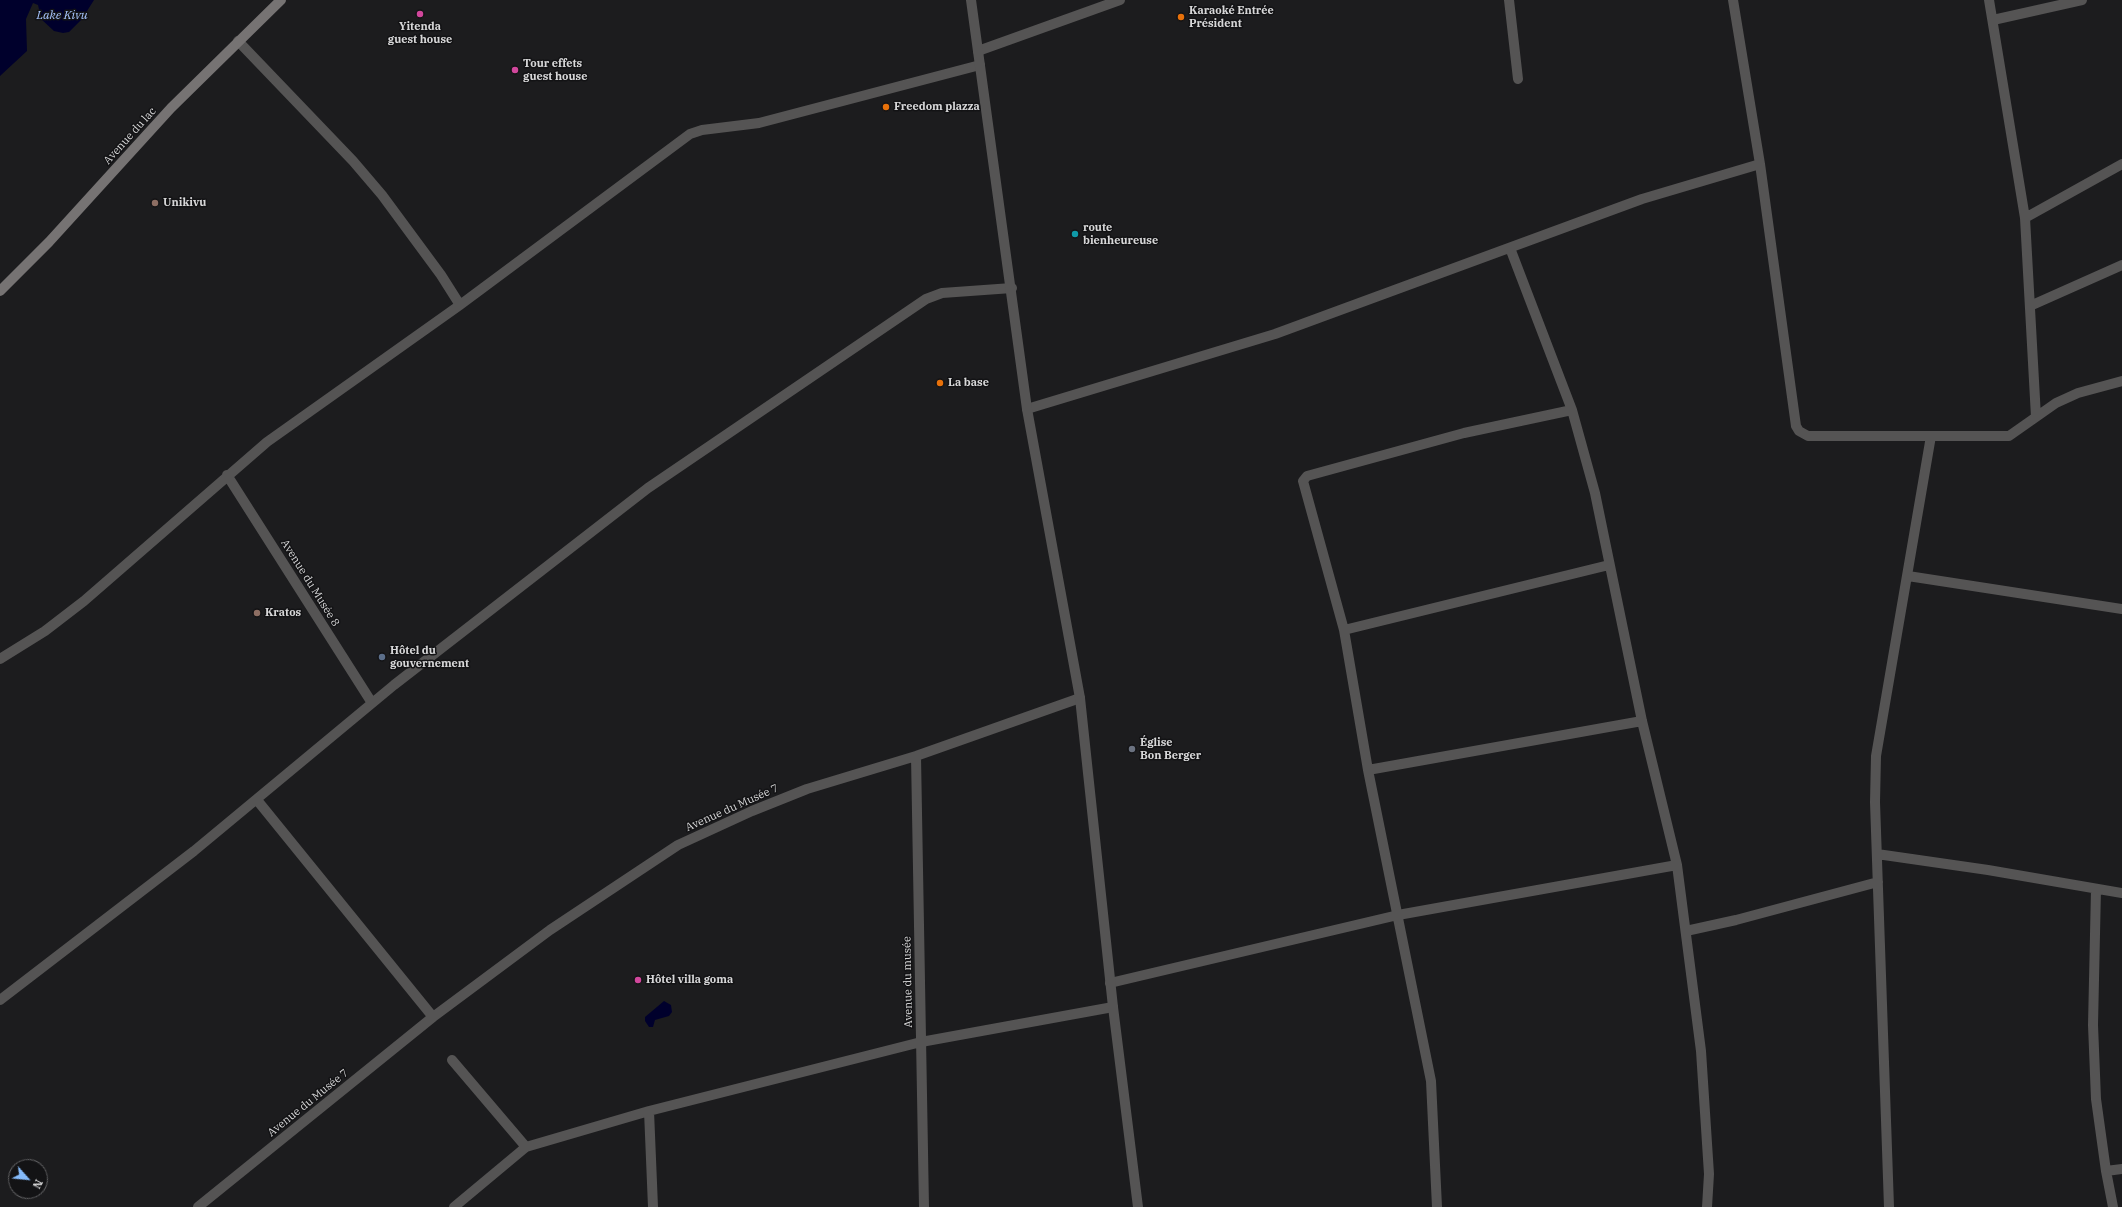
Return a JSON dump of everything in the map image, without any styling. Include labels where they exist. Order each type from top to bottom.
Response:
[{"type":"main road","name":"Avenue du lac","points":[[0,291],[49,242],[171,108],[281,0]]},
{"type":"street","points":[[971,0],[1012,288],[1027,409],[1080,698],[1110,983],[1138,1207]]},
{"type":"street","points":[[978,51],[1120,0]]},
{"type":"street","points":[[1509,0],[1518,79]]},
{"type":"street","points":[[1734,0],[1760,164],[1796,426],[1799,431],[1808,436],[2009,436],[2056,403],[2078,393],[2122,381]]},
{"type":"street","points":[[1989,0],[2010,136],[2025,218],[2036,417]]},
{"type":"street","points":[[1993,20],[2082,0]]},
{"type":"street","points":[[238,41],[354,161],[441,275],[460,305]]},
{"type":"street","points":[[0,659],[45,631],[84,602],[228,475],[297,420],[460,305],[690,134],[702,130],[759,123],[980,65]]},
{"type":"street","points":[[1027,409],[1275,334],[1642,200],[1760,164]]},
{"type":"street","points":[[2025,218],[2122,164]]},
{"type":"street","points":[[1510,248],[1572,410],[1595,493],[1642,721],[1677,865],[1686,931],[1705,1111],[1709,1174],[1707,1207]]},
{"type":"street","points":[[2030,306],[2122,265]]},
{"type":"street","points":[[0,1000],[182,861],[372,703],[648,488],[926,299],[942,293],[1012,288]]},
{"type":"street","points":[[1437,1207],[1431,1081],[1368,770],[1344,630],[1304,481],[1305,478],[1464,433],[1572,410]]},
{"type":"street","points":[[1890,1207],[1877,854],[1876,756],[1882,713],[1908,576],[1931,436]]},
{"type":"street","name":"Avenue du Musée 8","points":[[228,475],[372,703]]},
{"type":"street","points":[[1344,630],[1609,565]]},
{"type":"street","points":[[1908,576],[2122,609]]},
{"type":"street","name":"Avenue du Musée 7","points":[[198,1207],[432,1017],[550,930],[678,845],[752,811],[807,789],[916,756],[1080,698]]},
{"type":"street","points":[[1368,770],[1642,721]]},
{"type":"street","name":"Avenue du musée","points":[[916,756],[924,1207]]},
{"type":"street","points":[[257,800],[432,1017]]},
{"type":"street","points":[[1877,854],[1988,870],[2122,893]]},
{"type":"street","points":[[1110,983],[1398,915],[1677,865]]},
{"type":"street","points":[[1686,931],[1736,920],[1878,882]]},
{"type":"street","points":[[2096,889],[2093,1025],[2096,1099],[2106,1171],[2113,1207]]},
{"type":"street","points":[[454,1207],[526,1147],[649,1111],[921,1042],[1113,1007]]},
{"type":"street","points":[[452,1060],[526,1147]]},
{"type":"street","points":[[649,1111],[653,1207]]},
{"type":"street","points":[[2106,1171],[2122,1169]]},
{"type":"water","name":"Lake Kivu","points":[[0,0],[94,0],[82,19],[69,32],[63,33],[54,31],[41,19],[38,5],[33,3],[26,19],[27,51],[0,76]]},
{"type":"water","points":[[664,1001],[671,1005],[672,1012],[669,1016],[655,1020],[653,1027],[649,1027],[645,1021],[645,1017]]},
{"type":"place","name":"Yitenda guest house","points":[[420,14]]},
{"type":"place","name":"Karaoké Entrée Président","points":[[1181,17]]},
{"type":"place","name":"Tour effets guest house","points":[[515,70]]},
{"type":"place","name":"Freedom plazza","points":[[886,107]]},
{"type":"place","name":"Unikivu","points":[[155,203]]},
{"type":"place","name":"route bienheureuse","points":[[1075,234]]},
{"type":"place","name":"La base","points":[[940,383]]},
{"type":"place","name":"Kratos","points":[[257,613]]},
{"type":"place","name":"Hôtel du gouvernement","points":[[382,657]]},
{"type":"place","name":"Église Bon Berger","points":[[1132,749]]},
{"type":"place","name":"Hôtel villa goma","points":[[638,980]]}]
